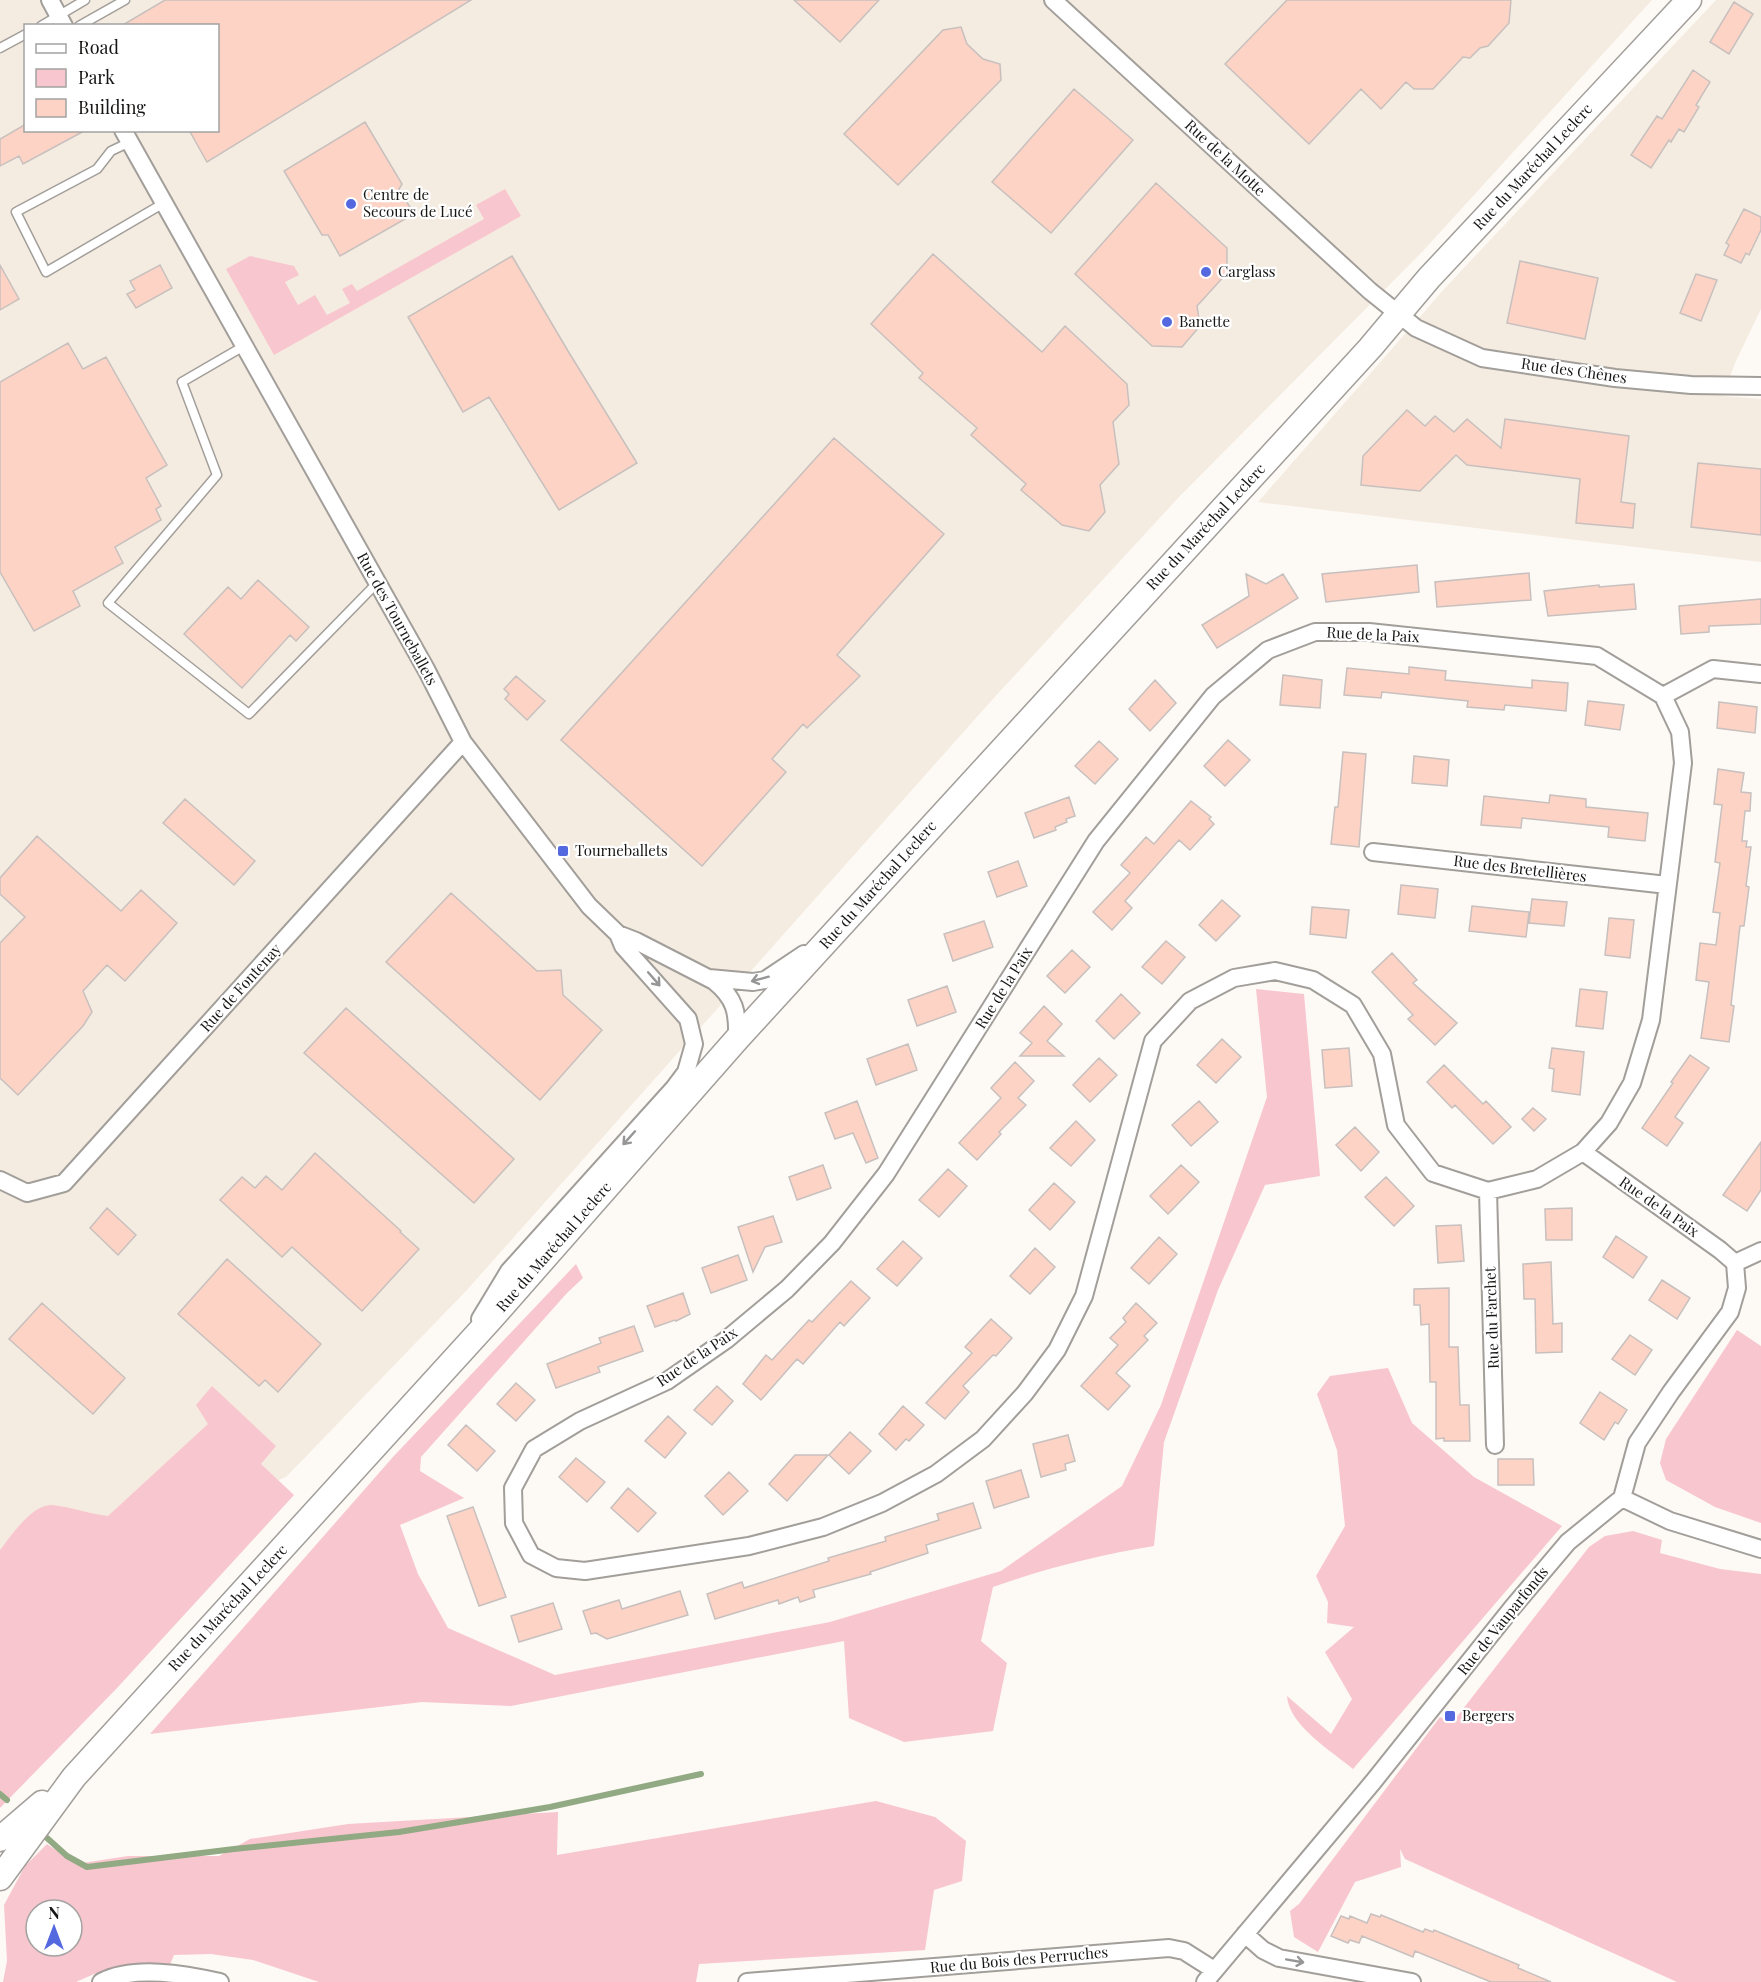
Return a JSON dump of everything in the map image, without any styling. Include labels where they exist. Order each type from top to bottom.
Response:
[{"type":"main road","name":"Rue du Maréchal Leclerc","points":[[0,1878],[74,1777],[455,1358],[737,1039],[1370,348],[1398,314],[1689,0]]},
{"type":"main road","name":"Rue du Maréchal Leclerc","points":[[0,1839],[74,1777]]},
{"type":"street","points":[[50,0],[61,21]]},
{"type":"street","name":"Rue de la Motte","points":[[1053,0],[1370,291],[1398,314]]},
{"type":"street","name":"Rue des Tourneballets","points":[[127,136],[427,671],[464,742],[589,906],[618,934],[705,977],[724,990],[733,1002],[738,1020],[737,1039]]},
{"type":"street","name":"Rue des Chênes","points":[[1398,314],[1416,328],[1482,358],[1615,378],[1691,385],[1761,386]]},
{"type":"street","name":"Rue de la Paix","points":[[1488,1191],[1433,1173],[1396,1125],[1382,1054],[1353,1005],[1313,980],[1275,971],[1234,978],[1190,1001],[1153,1041],[1084,1296],[1052,1357],[1025,1393],[973,1446],[936,1474],[882,1503],[823,1527],[749,1545],[585,1571],[556,1568],[531,1555],[514,1523],[513,1488],[534,1449],[580,1420],[667,1381],[707,1354],[787,1289],[832,1243],[886,1174],[1096,841],[1213,696],[1268,650],[1315,632],[1369,632],[1597,656],[1663,696]]},
{"type":"street","points":[[1488,1191],[1538,1179],[1583,1152],[1609,1123],[1632,1083],[1651,1020],[1683,763],[1680,732],[1663,696],[1713,669],[1761,674]]},
{"type":"street","name":"Rue de Fontenay","points":[[0,1180],[27,1193],[64,1183],[464,742]]},
{"type":"street","name":"Rue des Bretellières","points":[[1373,852],[1667,885]]},
{"type":"street","points":[[455,1358],[509,1270],[686,1072],[694,1044],[688,1019],[623,946],[618,934]]},
{"type":"street","points":[[705,977],[753,982],[765,980],[828,939]]},
{"type":"street","name":"Rue de la Paix","points":[[1583,1152],[1735,1263]]},
{"type":"street","name":"Rue du Farchet","points":[[1488,1191],[1495,1445]]},
{"type":"street","points":[[1761,1251],[1735,1263],[1737,1288],[1730,1312],[1637,1443],[1622,1498],[1670,1521],[1761,1550]]},
{"type":"street","name":"Rue de Vauparfonds","points":[[1210,1976],[1373,1782],[1512,1608],[1568,1542],[1622,1498]]},
{"type":"street","points":[[1245,1934],[1263,1950],[1279,1958],[1412,1982]]},
{"type":"street","name":"Rue du Bois des Perruches","points":[[747,1982],[1169,1948],[1184,1951],[1210,1976]]},
{"type":"street","points":[[101,1982],[110,1977],[149,1973],[192,1975],[220,1982]]},
{"type":"lane","points":[[61,21],[85,0]]},
{"type":"lane","points":[[83,24],[125,0]]},
{"type":"lane","points":[[0,48],[24,35]]},
{"type":"lane","points":[[127,136],[111,151],[97,170],[16,212],[46,272],[164,203]]},
{"type":"lane","points":[[244,346],[182,382],[217,475],[108,603],[249,714],[378,583]]},
{"type":"shaded area","points":[[0,0],[1652,0],[1422,252],[1178,498],[992,700],[466,1291],[286,1477],[0,1586]]},
{"type":"shaded area","points":[[1716,0],[1761,0],[1761,309],[1735,363],[1723,396],[1761,399],[1761,562],[1258,502],[1446,287]]},
{"type":"green space","points":[[505,189],[521,216],[274,355],[226,269],[250,256],[294,266],[299,275],[285,282],[298,305],[315,295],[327,315],[350,303],[342,289],[352,284],[357,291],[484,219],[476,205]]},
{"type":"green space","points":[[1256,989],[1304,994],[1320,1176],[1265,1185],[1218,1290],[1164,1442],[1154,1546],[1073,1563],[993,1587],[981,1641],[1007,1663],[993,1731],[904,1742],[849,1718],[844,1641],[511,1706],[422,1702],[150,1734],[393,1457],[576,1264],[583,1278],[421,1457],[420,1471],[464,1498],[400,1525],[418,1574],[448,1628],[555,1675],[830,1622],[1001,1571],[1122,1486],[1161,1405],[1267,1097]]},
{"type":"green space","points":[[1737,1330],[1761,1346],[1761,1523],[1715,1507],[1666,1480],[1660,1463],[1666,1439]]},
{"type":"green space","points":[[1388,1368],[1412,1423],[1474,1477],[1562,1526],[1353,1769],[1303,1728],[1295,1718],[1287,1696],[1331,1734],[1352,1699],[1325,1652],[1354,1627],[1327,1623],[1328,1602],[1316,1576],[1345,1526],[1337,1450],[1317,1394],[1330,1376]]},
{"type":"green space","points":[[212,1386],[276,1446],[261,1464],[294,1495],[118,1687],[0,1808],[0,1550],[30,1515],[44,1506],[59,1506],[108,1516],[208,1424],[196,1405]]},
{"type":"green space","points":[[1633,1531],[1662,1540],[1660,1553],[1720,1569],[1761,1574],[1761,1982],[1677,1982],[1405,1859],[1400,1849],[1401,1867],[1355,1882],[1318,1952],[1294,1937],[1290,1911],[1299,1904],[1440,1717],[1452,1723],[1589,1547],[1605,1536]]},
{"type":"green space","points":[[876,1801],[935,1817],[966,1841],[962,1881],[934,1890],[925,1950],[699,1964],[696,1982],[319,1982],[253,1960],[211,1954],[174,1955],[169,1967],[121,1968],[94,1974],[76,1982],[3,1982],[7,1961],[4,1905],[25,1866],[47,1844],[76,1864],[128,1856],[219,1856],[250,1839],[348,1824],[558,1812],[557,1855]]},
{"type":"building","points":[[165,0],[471,0],[207,162],[190,132],[219,132],[219,24],[124,24]]},
{"type":"building","points":[[794,0],[879,0],[840,42]]},
{"type":"building","points":[[1287,0],[1511,0],[1509,23],[1488,46],[1480,48],[1470,58],[1463,57],[1433,89],[1414,89],[1406,82],[1381,109],[1361,89],[1309,144],[1225,64]]},
{"type":"building","points":[[1734,2],[1753,14],[1729,54],[1710,42]]},
{"type":"building","points":[[961,27],[967,44],[983,59],[1000,64],[1001,80],[898,185],[844,134],[943,30]]},
{"type":"building","points":[[1693,70],[1710,82],[1696,105],[1699,107],[1684,132],[1679,129],[1651,168],[1631,155],[1657,116],[1662,119]]},
{"type":"building","points":[[1074,89],[1133,140],[1051,233],[992,182]]},
{"type":"building","points":[[365,122],[402,184],[399,189],[414,214],[340,256],[328,235],[322,235],[284,171]]},
{"type":"building","points":[[24,125],[24,132],[82,132],[23,164],[19,156],[0,166],[0,139]]},
{"type":"building","points":[[1156,183],[1227,248],[1227,273],[1197,306],[1200,326],[1182,347],[1152,346],[1075,274]]},
{"type":"building","points":[[1744,209],[1761,217],[1761,230],[1749,255],[1746,253],[1741,263],[1724,255],[1729,245],[1726,243]]},
{"type":"building","points":[[933,254],[1042,352],[1065,326],[1127,384],[1129,405],[1113,422],[1119,464],[1100,485],[1105,512],[1089,531],[1062,525],[1021,490],[1026,484],[971,435],[977,428],[919,378],[923,373],[871,324]]},
{"type":"building","points":[[512,256],[637,463],[559,510],[489,397],[463,412],[408,317]]},
{"type":"building","points":[[1520,261],[1598,278],[1585,339],[1507,323]]},
{"type":"building","points":[[0,265],[19,299],[0,310]]},
{"type":"building","points":[[160,265],[172,288],[136,308],[127,294],[135,290],[130,281]]},
{"type":"building","points":[[1696,274],[1717,280],[1701,321],[1680,313]]},
{"type":"building","points":[[68,343],[83,369],[106,357],[167,465],[146,478],[161,506],[156,509],[161,520],[115,547],[123,563],[73,591],[80,606],[34,631],[0,572],[0,382]]},
{"type":"building","points":[[1407,410],[1425,426],[1435,416],[1454,432],[1467,419],[1501,448],[1505,419],[1629,436],[1621,502],[1635,504],[1633,528],[1576,523],[1580,479],[1467,465],[1456,455],[1420,491],[1361,485],[1363,456]]},
{"type":"building","points":[[834,438],[944,534],[837,655],[860,676],[807,728],[803,724],[772,759],[786,772],[702,866],[561,740]]},
{"type":"building","points":[[1698,463],[1761,469],[1761,535],[1691,527]]},
{"type":"building","points":[[1417,565],[1419,592],[1326,602],[1322,574]]},
{"type":"building","points":[[1529,573],[1531,600],[1437,607],[1435,582]]},
{"type":"building","points":[[1246,574],[1266,584],[1283,574],[1298,598],[1217,648],[1202,625],[1249,596]]},
{"type":"building","points":[[258,580],[309,627],[296,641],[290,635],[242,688],[184,634],[228,587],[241,599]]},
{"type":"building","points":[[1634,584],[1636,609],[1548,616],[1544,591]]},
{"type":"building","points":[[1761,599],[1761,624],[1709,626],[1709,632],[1681,634],[1679,606]]},
{"type":"building","points":[[1409,667],[1446,671],[1445,680],[1532,688],[1532,680],[1568,683],[1566,711],[1505,705],[1504,710],[1467,707],[1468,701],[1382,692],[1381,698],[1344,695],[1347,668],[1409,674]]},
{"type":"building","points":[[1283,675],[1322,680],[1320,708],[1280,705]]},
{"type":"building","points":[[516,676],[545,701],[527,720],[505,699],[509,694],[504,689]]},
{"type":"building","points":[[1155,680],[1176,703],[1150,731],[1129,709]]},
{"type":"building","points":[[1588,701],[1624,705],[1620,730],[1585,725]]},
{"type":"building","points":[[1719,702],[1757,707],[1755,733],[1717,728]]},
{"type":"building","points":[[1228,740],[1250,760],[1225,786],[1204,766]]},
{"type":"building","points":[[1099,741],[1118,759],[1095,784],[1075,766]]},
{"type":"building","points":[[1343,752],[1366,754],[1359,847],[1331,844],[1335,807],[1338,807]]},
{"type":"building","points":[[1414,756],[1449,760],[1447,786],[1412,783]]},
{"type":"building","points":[[1718,769],[1744,773],[1741,792],[1751,793],[1750,811],[1745,811],[1742,841],[1747,841],[1746,847],[1751,847],[1746,886],[1749,887],[1744,926],[1740,926],[1729,1042],[1701,1038],[1709,982],[1696,980],[1700,943],[1716,945],[1720,913],[1713,912],[1720,863],[1715,862],[1722,805],[1714,804]]},
{"type":"building","points":[[1550,795],[1586,799],[1586,807],[1648,813],[1645,841],[1608,837],[1609,827],[1522,818],[1521,828],[1481,825],[1484,796],[1549,803]]},
{"type":"building","points":[[1069,797],[1075,816],[1055,827],[1056,830],[1034,838],[1025,813]]},
{"type":"building","points":[[185,799],[255,861],[234,885],[163,823]]},
{"type":"building","points":[[1191,801],[1211,817],[1209,819],[1214,824],[1190,850],[1179,840],[1125,901],[1132,908],[1112,930],[1093,912],[1130,873],[1121,865],[1146,837],[1154,844]]},
{"type":"building","points":[[37,836],[121,911],[141,890],[177,923],[125,981],[107,965],[83,991],[92,1012],[83,1026],[18,1095],[0,1078],[0,943],[25,917],[0,894],[0,878]]},
{"type":"building","points":[[1018,861],[1027,886],[997,897],[988,872]]},
{"type":"building","points":[[1401,885],[1438,889],[1435,918],[1398,914]]},
{"type":"building","points":[[451,893],[537,971],[561,970],[563,995],[602,1030],[540,1100],[386,962]]},
{"type":"building","points":[[1532,899],[1567,902],[1564,926],[1529,923]]},
{"type":"building","points":[[1222,900],[1240,916],[1216,941],[1199,925]]},
{"type":"building","points":[[1472,906],[1529,912],[1526,937],[1469,931]]},
{"type":"building","points":[[1312,907],[1349,910],[1346,938],[1310,934]]},
{"type":"building","points":[[1609,918],[1634,920],[1630,958],[1605,955]]},
{"type":"building","points":[[984,921],[993,947],[953,961],[944,934]]},
{"type":"building","points":[[1166,941],[1185,957],[1162,984],[1142,967]]},
{"type":"building","points":[[1072,950],[1090,967],[1065,993],[1047,976]]},
{"type":"building","points":[[1392,953],[1417,980],[1413,983],[1457,1023],[1435,1045],[1408,1019],[1413,1015],[1372,972]]},
{"type":"building","points":[[947,986],[956,1012],[917,1026],[908,1000]]},
{"type":"building","points":[[1580,989],[1607,992],[1603,1029],[1576,1026]]},
{"type":"building","points":[[1121,994],[1140,1013],[1114,1039],[1096,1021]]},
{"type":"building","points":[[1044,1006],[1062,1024],[1047,1041],[1064,1056],[1020,1056],[1032,1043],[1020,1033]]},
{"type":"building","points":[[346,1008],[514,1159],[474,1203],[304,1053]]},
{"type":"building","points":[[1222,1039],[1241,1057],[1216,1083],[1197,1065]]},
{"type":"building","points":[[908,1044],[917,1070],[876,1085],[867,1059]]},
{"type":"building","points":[[1349,1048],[1352,1086],[1325,1088],[1322,1050]]},
{"type":"building","points":[[1552,1048],[1584,1052],[1580,1095],[1552,1091],[1554,1069],[1549,1068]]},
{"type":"building","points":[[1690,1055],[1709,1068],[1675,1117],[1683,1123],[1667,1146],[1642,1128]]},
{"type":"building","points":[[1099,1058],[1117,1075],[1090,1102],[1073,1085]]},
{"type":"building","points":[[1015,1062],[1034,1081],[1018,1098],[1026,1105],[999,1132],[1001,1134],[977,1160],[959,1143],[1001,1098],[991,1088]]},
{"type":"building","points":[[1444,1065],[1483,1104],[1486,1101],[1511,1127],[1493,1144],[1455,1105],[1452,1108],[1427,1082]]},
{"type":"building","points":[[857,1101],[878,1158],[866,1163],[853,1133],[835,1139],[825,1113]]},
{"type":"building","points":[[1199,1101],[1218,1122],[1191,1146],[1172,1125]]},
{"type":"building","points":[[1533,1108],[1546,1119],[1534,1131],[1522,1119]]},
{"type":"building","points":[[1076,1121],[1095,1140],[1071,1166],[1050,1148]]},
{"type":"building","points":[[1355,1127],[1379,1152],[1361,1171],[1336,1145]]},
{"type":"building","points":[[1761,1142],[1761,1190],[1747,1211],[1723,1195]]},
{"type":"building","points":[[315,1153],[419,1249],[362,1311],[292,1247],[282,1257],[220,1200],[242,1177],[255,1188],[266,1176],[282,1190]]},
{"type":"building","points":[[823,1165],[831,1188],[797,1200],[789,1177]]},
{"type":"building","points":[[1181,1165],[1199,1182],[1168,1214],[1150,1196]]},
{"type":"building","points":[[948,1169],[967,1186],[939,1217],[919,1200]]},
{"type":"building","points":[[1386,1177],[1414,1206],[1394,1226],[1365,1197]]},
{"type":"building","points":[[1054,1183],[1075,1202],[1050,1230],[1029,1210]]},
{"type":"building","points":[[107,1208],[136,1235],[118,1255],[90,1228]]},
{"type":"building","points":[[1572,1208],[1572,1240],[1546,1240],[1545,1209]]},
{"type":"building","points":[[773,1216],[782,1242],[765,1247],[753,1272],[738,1227]]},
{"type":"building","points":[[1461,1225],[1464,1261],[1438,1263],[1436,1226]]},
{"type":"building","points":[[1616,1236],[1647,1257],[1633,1278],[1603,1257]]},
{"type":"building","points":[[1159,1237],[1177,1254],[1149,1284],[1131,1268]]},
{"type":"building","points":[[903,1241],[922,1258],[897,1286],[877,1269]]},
{"type":"building","points":[[1035,1248],[1055,1267],[1030,1294],[1010,1276]]},
{"type":"building","points":[[738,1255],[747,1280],[711,1293],[702,1268]]},
{"type":"building","points":[[227,1259],[321,1344],[278,1392],[265,1380],[259,1386],[178,1314]]},
{"type":"building","points":[[1551,1262],[1553,1324],[1562,1323],[1562,1352],[1536,1353],[1535,1299],[1524,1299],[1523,1264]]},
{"type":"building","points":[[1662,1280],[1690,1298],[1677,1319],[1649,1300]]},
{"type":"building","points":[[851,1281],[870,1298],[844,1326],[840,1322],[803,1364],[797,1359],[761,1400],[743,1384],[766,1355],[772,1360],[809,1320],[812,1322]]},
{"type":"building","points":[[1449,1288],[1449,1347],[1458,1347],[1460,1405],[1469,1405],[1470,1441],[1436,1439],[1436,1382],[1430,1382],[1429,1324],[1421,1325],[1420,1305],[1414,1305],[1414,1289]]},
{"type":"building","points":[[683,1293],[690,1314],[655,1327],[647,1306]]},
{"type":"building","points":[[42,1303],[125,1378],[93,1414],[9,1339]]},
{"type":"building","points":[[1136,1303],[1157,1323],[1144,1336],[1148,1340],[1116,1373],[1130,1386],[1108,1410],[1081,1386],[1118,1345],[1110,1338],[1126,1322],[1123,1318]]},
{"type":"building","points":[[991,1319],[1012,1338],[963,1386],[969,1392],[945,1419],[926,1403],[972,1353],[965,1347]]},
{"type":"building","points":[[634,1326],[643,1351],[598,1367],[600,1372],[556,1388],[547,1364],[601,1343],[599,1338]]},
{"type":"building","points":[[1630,1335],[1652,1350],[1635,1375],[1612,1359]]},
{"type":"building","points":[[516,1383],[535,1400],[516,1421],[497,1404]]},
{"type":"building","points":[[717,1386],[733,1401],[712,1425],[694,1410]]},
{"type":"building","points":[[1600,1392],[1627,1410],[1618,1424],[1615,1422],[1604,1440],[1580,1423]]},
{"type":"building","points":[[903,1406],[924,1425],[909,1441],[906,1439],[896,1450],[879,1434]]},
{"type":"building","points":[[668,1416],[686,1433],[665,1458],[645,1441]]},
{"type":"building","points":[[466,1425],[495,1451],[477,1471],[448,1445]]},
{"type":"building","points":[[850,1432],[871,1451],[849,1474],[829,1455]]},
{"type":"building","points":[[1068,1435],[1075,1461],[1065,1464],[1066,1470],[1041,1477],[1033,1444]]},
{"type":"building","points":[[795,1455],[828,1455],[787,1501],[769,1484]]},
{"type":"building","points":[[576,1458],[605,1482],[587,1502],[559,1477]]},
{"type":"building","points":[[1498,1459],[1533,1459],[1534,1485],[1498,1485]]},
{"type":"building","points":[[1021,1470],[1029,1497],[994,1508],[986,1481]]},
{"type":"building","points":[[729,1472],[748,1491],[723,1515],[705,1496]]},
{"type":"building","points":[[628,1488],[656,1513],[638,1532],[611,1508]]},
{"type":"building","points":[[973,1503],[981,1528],[926,1545],[928,1553],[870,1572],[871,1574],[813,1590],[815,1597],[800,1602],[798,1597],[779,1604],[778,1600],[715,1619],[707,1594],[742,1582],[744,1588],[829,1561],[828,1558],[886,1541],[885,1537],[939,1520],[937,1514]]},
{"type":"building","points":[[473,1507],[506,1597],[479,1606],[447,1516]]},
{"type":"building","points":[[680,1591],[688,1615],[607,1639],[596,1633],[591,1634],[583,1611],[619,1600],[622,1609]]},
{"type":"building","points":[[553,1603],[562,1629],[519,1642],[511,1616]]},
{"type":"building","points":[[1371,1914],[1380,1917],[1381,1915],[1423,1932],[1425,1929],[1433,1932],[1434,1930],[1519,1965],[1518,1968],[1551,1982],[1491,1982],[1415,1951],[1413,1957],[1362,1936],[1359,1943],[1350,1940],[1348,1943],[1331,1936],[1341,1916],[1349,1919],[1350,1916],[1367,1923]]},
{"type":"waterway","points":[[47,1838],[67,1856],[87,1867],[399,1832],[550,1807],[701,1774]]},
{"type":"waterway","points":[[0,1794],[7,1800]]},
{"type":"place","name":"Centre de Secours de Lucé","points":[[351,204]]},
{"type":"place","name":"Carglass","points":[[1206,272]]},
{"type":"place","name":"Banette","points":[[1167,322]]},
{"type":"place","name":"Tourneballets","points":[[563,851]]},
{"type":"place","name":"Bergers","points":[[1450,1716]]}]
